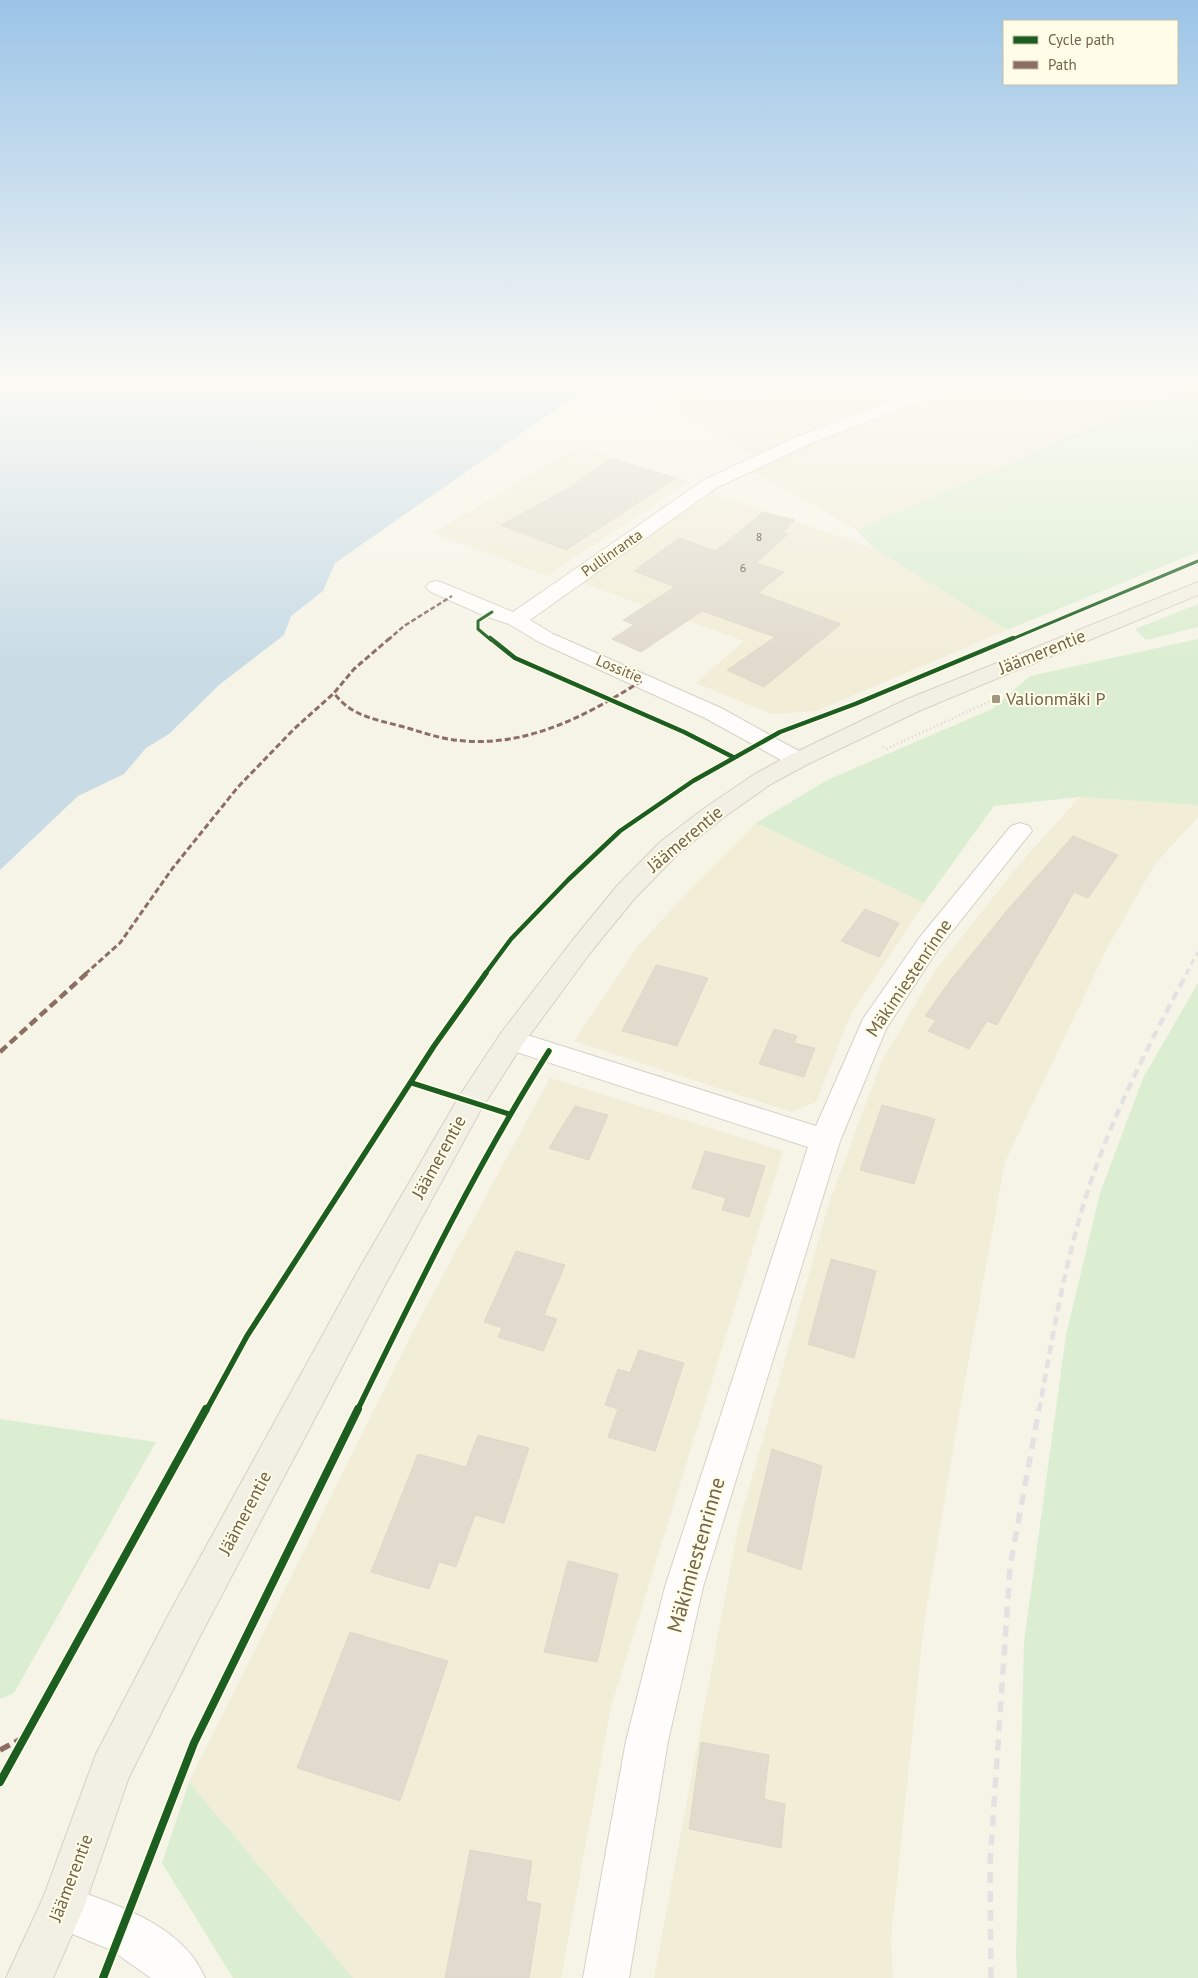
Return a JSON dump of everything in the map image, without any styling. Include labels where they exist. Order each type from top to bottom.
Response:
[{"type":"main road","name":"Jäämerentie","points":[[30,1978],[62,1907],[111,1769],[184,1626],[371,1279],[470,1103],[510,1040],[626,892],[669,848],[715,812],[762,779],[845,736],[913,705],[1198,588]]},
{"type":"street","name":"Pullinranta","points":[[516,620],[710,484],[728,474]]},
{"type":"street","name":"Lossitie","points":[[436,587],[492,612],[516,620],[546,638],[713,713],[798,760]]},
{"type":"street","name":"Mäkimiestenrinne","points":[[606,1978],[647,1741],[684,1587],[824,1141],[873,1026],[929,944],[1020,831]]},
{"type":"street","points":[[510,1040],[824,1141]]},
{"type":"street","points":[[62,1907],[122,1931],[154,1950],[173,1966],[182,1978]]},
{"type":"shaded area","points":[[532,474],[666,474],[689,482],[547,576],[433,533]]},
{"type":"shaded area","points":[[758,474],[984,474],[857,530]]},
{"type":"shaded area","points":[[713,494],[873,548],[1007,630],[816,711],[772,714],[696,683],[744,641],[576,581]]},
{"type":"shaded area","points":[[1080,797],[1198,805],[1198,817],[1155,864],[1107,948],[1005,1162],[960,1408],[924,1623],[891,1938],[893,1978],[654,1978],[738,1527],[829,1203],[881,1063],[934,972],[1022,861]]},
{"type":"shaded area","points":[[756,823],[924,903],[850,1016],[816,1102],[791,1112],[574,1041],[638,946],[695,884]]},
{"type":"shaded area","points":[[550,1078],[783,1151],[611,1707],[561,1978],[353,1978],[189,1782],[414,1329]]},
{"type":"green space","points":[[984,474],[1198,474],[1198,552],[1007,630],[873,548],[857,530]]},
{"type":"green space","points":[[1198,604],[1198,627],[1146,640],[1135,629]]},
{"type":"green space","points":[[1198,639],[1198,805],[1080,797],[994,806],[924,903],[756,823],[827,780],[992,709],[1030,676]]},
{"type":"green space","points":[[1198,983],[1198,1978],[1017,1978],[1024,1642],[1066,1335],[1100,1193],[1143,1078]]},
{"type":"green space","points":[[0,1419],[156,1442],[14,1693],[0,1699]]},
{"type":"green space","points":[[189,1782],[353,1978],[233,1978],[162,1863]]},
{"type":"water","points":[[0,474],[463,474],[335,563],[323,591],[291,616],[284,635],[219,685],[169,734],[146,748],[124,774],[78,796],[0,870]]},
{"type":"building","points":[[589,474],[663,474],[676,478],[566,550],[501,525],[569,488]]},
{"type":"building","points":[[763,512],[795,520],[783,532],[788,534],[756,563],[784,572],[758,593],[841,624],[764,687],[727,670],[775,637],[702,611],[641,652],[612,639],[634,625],[623,620],[675,587],[634,571],[679,538],[716,551]]},
{"type":"building","points":[[1073,836],[1118,855],[1088,898],[1074,892],[997,1025],[987,1021],[969,1049],[928,1031],[936,1020],[925,1016],[950,981],[1009,908]]},
{"type":"building","points":[[865,909],[899,923],[879,957],[841,941]]},
{"type":"building","points":[[656,965],[708,978],[677,1046],[622,1031]]},
{"type":"building","points":[[774,1029],[797,1036],[794,1043],[815,1048],[804,1077],[759,1064]]},
{"type":"building","points":[[882,1105],[935,1119],[914,1184],[860,1170]]},
{"type":"building","points":[[575,1106],[608,1115],[589,1160],[549,1148]]},
{"type":"building","points":[[705,1151],[765,1166],[749,1217],[722,1210],[726,1198],[692,1188]]},
{"type":"building","points":[[516,1251],[565,1265],[544,1315],[557,1319],[543,1351],[498,1337],[502,1328],[484,1322]]},
{"type":"building","points":[[831,1259],[876,1271],[854,1358],[808,1344]]},
{"type":"building","points":[[639,1350],[684,1363],[655,1451],[608,1437],[618,1409],[605,1405],[618,1369],[630,1373]]},
{"type":"building","points":[[478,1435],[529,1448],[504,1523],[475,1515],[456,1567],[439,1562],[429,1589],[371,1572],[418,1454],[466,1467]]},
{"type":"building","points":[[772,1449],[822,1466],[801,1570],[747,1551]]},
{"type":"building","points":[[568,1561],[618,1574],[597,1662],[544,1652]]},
{"type":"building","points":[[350,1632],[448,1661],[400,1801],[297,1768]]},
{"type":"building","points":[[701,1742],[769,1755],[764,1799],[785,1804],[781,1848],[689,1829]]},
{"type":"building","points":[[470,1850],[532,1861],[526,1901],[541,1904],[529,1978],[445,1978]]},
{"type":"railway","points":[[1186,974],[1198,952]]},
{"type":"railway","points":[[1039,1411],[1074,1237],[1091,1182],[1114,1120],[1187,973]]},
{"type":"railway","points":[[991,1978],[990,1864],[1010,1567],[1039,1409]]},
{"type":"marked path","points":[[452,596],[404,626],[354,669],[334,693],[340,701],[346,707],[362,716],[441,738],[483,741],[509,740],[533,735],[576,719],[643,680]]},
{"type":"marked path","points":[[0,1052],[120,943],[172,869],[238,787],[294,729],[334,693]]},
{"type":"marked path","points":[[0,1750],[23,1738]]},
{"type":"cycle path","points":[[0,1782],[247,1336],[434,1046],[511,939],[568,880],[620,831],[693,781],[780,732],[855,704],[1198,561]]},
{"type":"cycle path","points":[[492,612],[478,621],[478,629],[515,658],[684,732],[733,757]]},
{"type":"cycle path","points":[[103,1978],[194,1743],[452,1218],[509,1114],[549,1051]]},
{"type":"cycle path","points":[[412,1083],[509,1114]]},
{"type":"place","name":"Valionmäki P","points":[[996,699]]}]
